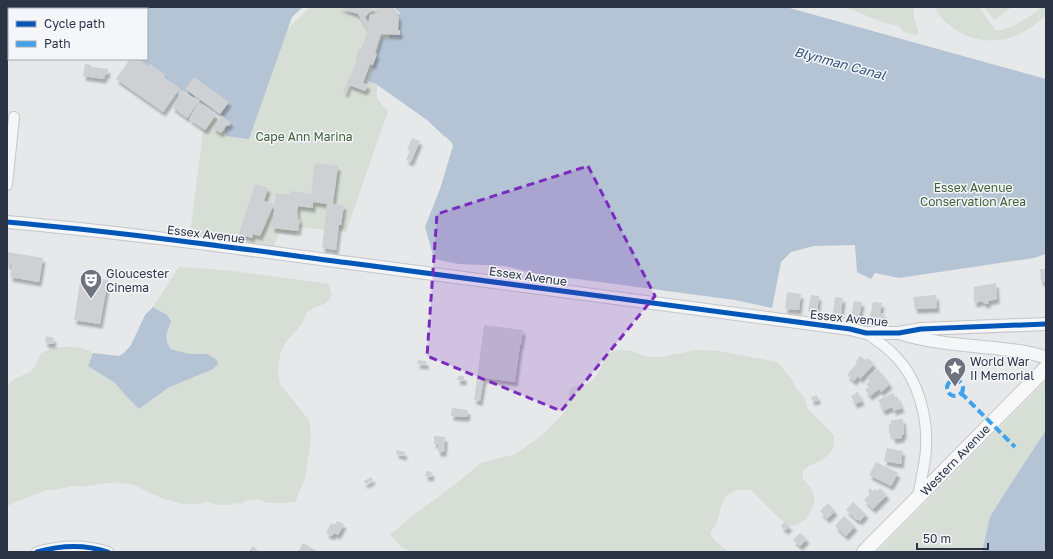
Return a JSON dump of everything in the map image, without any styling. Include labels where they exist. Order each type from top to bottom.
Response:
[{"type":"main road","name":"Western Avenue","points":[[864,552],[1046,368]]},
{"type":"street","points":[[7,184],[14,117]]},
{"type":"street","name":"Essex Avenue","points":[[7,222],[57,226],[287,254],[866,333],[899,333],[921,330],[1046,324]]},
{"type":"street","points":[[866,333],[877,340],[898,359],[911,378],[919,397],[926,424],[926,443],[918,498]]},
{"type":"street","name":"Essex Avenue","points":[[899,333],[919,339],[1009,350],[1039,355],[1046,358]]},
{"type":"street","points":[[37,552],[64,546],[78,546],[108,552]]},
{"type":"highlighted area","points":[[588,166],[655,296],[561,411],[427,356],[437,214]]},
{"type":"green space","name":"Cape Ann Marina","points":[[310,7],[391,7],[403,34],[377,70],[377,99],[388,111],[346,232],[298,227],[295,236],[279,233],[272,252],[260,249],[244,240],[218,247],[189,242],[206,108],[223,124],[262,54]]},
{"type":"green space","points":[[845,7],[914,7],[914,17],[919,34],[915,35],[904,32],[899,26],[885,23]]},
{"type":"green space","points":[[934,7],[979,7],[996,31],[1015,25],[1042,7],[1046,7],[1046,16],[1027,30],[1015,36],[992,40],[980,39],[958,32],[941,17]]},
{"type":"green space","points":[[984,7],[1012,7],[994,20]]},
{"type":"green space","points":[[179,267],[235,271],[329,284],[332,296],[326,303],[307,312],[302,324],[285,343],[280,355],[278,370],[280,384],[309,420],[310,428],[311,438],[305,478],[295,502],[267,503],[259,499],[246,501],[241,504],[237,503],[230,505],[218,505],[207,502],[199,504],[182,504],[161,498],[134,485],[115,482],[47,490],[7,506],[7,385],[16,378],[30,372],[34,368],[41,353],[54,348],[69,347],[84,349],[93,353],[88,366],[115,383],[139,409],[168,388],[213,369],[208,354],[189,354],[171,349],[166,338],[170,321],[167,315],[153,307]]},
{"type":"green space","points":[[617,350],[632,351],[648,357],[661,357],[696,350],[719,351],[777,362],[792,379],[796,388],[804,397],[808,409],[834,435],[831,452],[825,458],[803,470],[803,479],[811,488],[814,496],[814,505],[806,519],[797,525],[790,526],[779,518],[750,490],[736,490],[725,497],[715,526],[710,533],[714,540],[729,552],[412,552],[402,548],[390,535],[481,463],[516,454],[545,433],[565,412],[570,387],[585,385],[591,382],[599,371],[606,354]]},
{"type":"green space","points":[[1046,381],[1046,430],[1008,488],[982,552],[877,552]]},
{"type":"water","points":[[7,7],[303,7],[292,17],[249,139],[226,136],[224,117],[222,115],[185,92],[142,71],[144,67],[131,60],[148,60],[148,8],[8,8],[7,30]]},
{"type":"water","name":"Blynman Canal","points":[[394,7],[786,7],[1046,79],[1046,254],[1034,258],[899,278],[875,273],[871,279],[857,272],[855,245],[814,246],[791,252],[781,262],[772,308],[735,300],[532,273],[505,266],[459,264],[434,259],[425,227],[440,189],[453,146],[452,143],[427,120],[376,84],[368,81],[382,38],[388,39],[400,13]]},
{"type":"water","points":[[153,307],[167,315],[171,321],[166,338],[171,349],[189,354],[207,354],[217,360],[218,364],[213,369],[168,388],[139,409],[115,383],[88,366],[93,353],[119,356],[124,353],[131,345],[145,315]]},
{"type":"water","points":[[1046,430],[1046,552],[982,552],[990,517]]},
{"type":"building","points":[[338,7],[374,7],[392,7],[397,11],[395,14],[399,17],[398,30],[400,30],[400,35],[381,34],[373,65],[370,64],[363,83],[368,85],[365,91],[349,85],[346,93],[343,92],[357,59],[359,48],[361,49],[368,30],[358,14]],"holes":[[[374,7],[379,12],[377,15],[370,14],[369,24],[365,17]]]},
{"type":"building","points":[[129,60],[140,60],[148,66],[150,64],[165,75],[164,77],[180,88],[163,112],[116,79]]},
{"type":"building","points":[[85,64],[91,65],[91,67],[108,69],[107,75],[105,74],[104,79],[83,76]]},
{"type":"building","points":[[194,77],[229,102],[220,114],[185,89]]},
{"type":"building","points":[[181,90],[194,99],[195,97],[200,100],[187,118],[172,107],[180,95],[178,94]]},
{"type":"building","points":[[199,103],[216,115],[205,130],[189,119]]},
{"type":"building","points":[[221,116],[231,122],[229,126],[227,125],[221,133],[213,128]]},
{"type":"building","points":[[412,138],[420,141],[411,162],[406,160],[410,151],[407,150]]},
{"type":"building","points":[[315,163],[338,166],[333,204],[344,205],[341,225],[339,225],[336,250],[322,248],[327,204],[313,202],[313,208],[298,206],[297,214],[298,219],[300,219],[298,231],[272,228],[276,193],[291,195],[291,191],[311,194]]},
{"type":"building","points":[[255,184],[268,188],[264,201],[274,204],[260,236],[253,234],[252,238],[239,234]]},
{"type":"building","points":[[8,252],[43,258],[39,282],[10,277],[12,265],[7,265]]},
{"type":"building","points":[[1040,269],[1046,269],[1046,281],[1041,282]]},
{"type":"building","name":"Gloucester Cinema","points":[[81,276],[108,280],[100,324],[74,320]]},
{"type":"building","points":[[996,283],[997,299],[988,301],[989,303],[984,304],[983,301],[974,303],[974,287]]},
{"type":"building","points":[[787,292],[801,294],[799,310],[785,309]]},
{"type":"building","points":[[811,295],[819,296],[817,313],[808,311]]},
{"type":"building","points":[[936,295],[937,308],[915,309],[913,297]]},
{"type":"building","points":[[835,297],[843,298],[841,314],[833,314]]},
{"type":"building","points":[[854,301],[862,302],[859,318],[851,316]]},
{"type":"building","points":[[873,302],[882,303],[880,313],[884,314],[883,319],[870,317]]},
{"type":"building","points":[[484,325],[523,330],[515,382],[484,378],[480,401],[474,400]]},
{"type":"building","points":[[46,336],[54,338],[53,344],[45,343]]},
{"type":"building","points":[[860,356],[866,360],[868,358],[874,364],[860,379],[858,376],[854,381],[847,375],[857,363],[856,361]]},
{"type":"building","points":[[418,360],[426,361],[426,365],[417,364]]},
{"type":"building","points":[[878,369],[890,384],[881,392],[879,389],[870,396],[865,390],[869,387],[866,384],[870,381],[867,378]]},
{"type":"building","points":[[458,376],[464,376],[464,381],[457,380]]},
{"type":"building","points":[[858,392],[862,401],[855,404],[851,396]]},
{"type":"building","points":[[893,393],[895,397],[897,396],[902,408],[894,411],[892,407],[883,411],[878,400]]},
{"type":"building","points":[[817,395],[818,400],[812,401],[811,397]]},
{"type":"building","points":[[452,408],[468,410],[467,417],[451,416]]},
{"type":"building","points":[[903,419],[904,435],[902,435],[902,438],[893,439],[892,434],[889,434],[889,424],[891,424],[891,420]]},
{"type":"building","points":[[434,436],[445,437],[444,452],[438,452],[438,444],[434,444]]},
{"type":"building","points":[[887,448],[902,451],[901,464],[884,461]]},
{"type":"building","points":[[397,450],[405,452],[404,456],[396,454]]},
{"type":"building","points":[[876,462],[898,473],[891,486],[869,475]]},
{"type":"building","points":[[426,471],[432,472],[431,477],[425,476]]},
{"type":"building","points":[[371,477],[373,480],[365,484],[364,481]]},
{"type":"building","points":[[870,488],[873,491],[875,489],[877,491],[880,488],[887,495],[873,509],[864,500],[870,494],[868,491]]},
{"type":"building","points":[[853,502],[866,514],[860,521],[846,510]]},
{"type":"building","points":[[828,503],[835,511],[827,519],[820,511]]},
{"type":"building","points":[[844,516],[855,526],[846,536],[835,526]]},
{"type":"building","points":[[337,521],[344,524],[338,535],[334,533],[332,536],[326,533],[331,523],[334,525]]},
{"type":"building","points":[[784,522],[790,526],[786,530],[781,527]]},
{"type":"building","points":[[800,533],[807,539],[800,546],[793,540]]},
{"type":"building","points":[[303,543],[319,552],[298,552]]},
{"type":"building","points":[[253,546],[257,550],[255,552],[248,552]]},
{"type":"marked path","points":[[955,380],[962,385],[963,388],[958,395],[955,396],[948,391],[947,388],[952,381],[955,380]]},
{"type":"marked path","points":[[961,393],[1015,447]]},
{"type":"cycle path","points":[[7,222],[222,246],[850,329],[866,333],[899,333],[921,329],[1046,324]]},
{"type":"cycle path","points":[[37,552],[72,546],[99,549],[108,552]]},
{"type":"place","name":"Gloucester Cinema","points":[[91,300]]},
{"type":"place","name":"World War II Memorial","points":[[955,388]]},
{"type":"park label","name":"Essex Avenue Conservation Area","points":[[973,194]]}]
